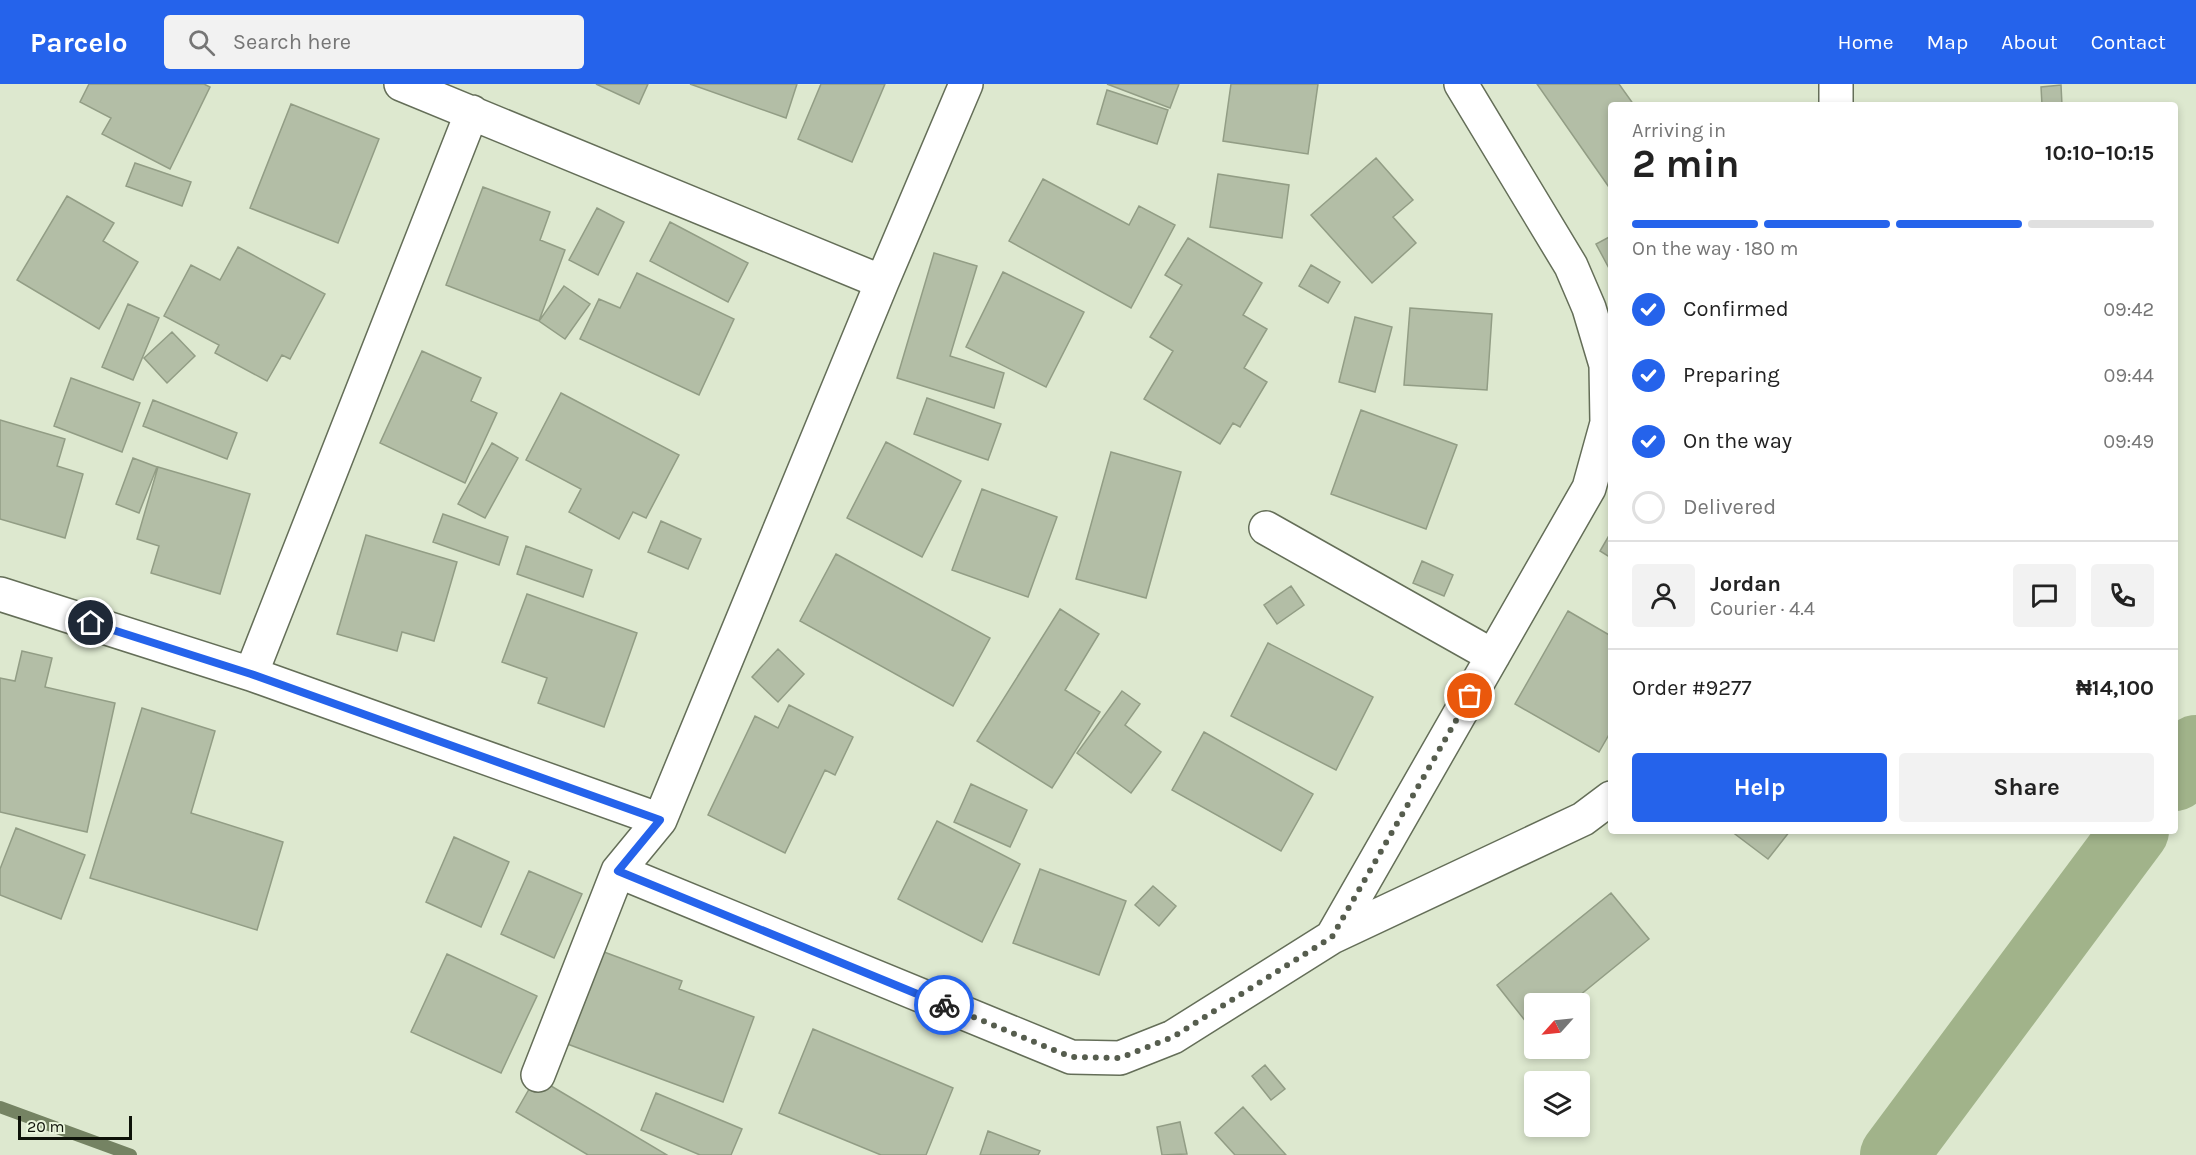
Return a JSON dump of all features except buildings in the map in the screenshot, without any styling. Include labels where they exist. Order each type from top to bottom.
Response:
[{"type":"street","points":[[401,84],[882,282]]},
{"type":"street","points":[[538,1075],[618,871],[660,820],[966,84]]},
{"type":"street","points":[[1332,937],[1590,488],[1607,423],[1606,364],[1589,308],[1571,266],[1461,84]]},
{"type":"street","points":[[1836,84],[1836,102]]},
{"type":"street","points":[[251,674],[472,112]]},
{"type":"street","points":[[1266,528],[1493,656]]},
{"type":"street","points":[[0,594],[251,674],[660,820]]},
{"type":"street","points":[[618,871],[1071,1057],[1120,1058],[1173,1037],[1332,937],[1583,819],[1608,800]]},
{"type":"waterway","points":[[2178,773],[2196,749]]},
{"type":"waterway","points":[[1894,1155],[2133,834]]},
{"type":"waterway","points":[[0,1107],[131,1155]]},
{"type":"way so far","points":[[944,1005],[1071,1057],[1120,1058],[1173,1037],[1332,937],[1470,696]]},
{"type":"route","points":[[91,623],[251,674],[660,820],[618,871],[944,1005]]}]
